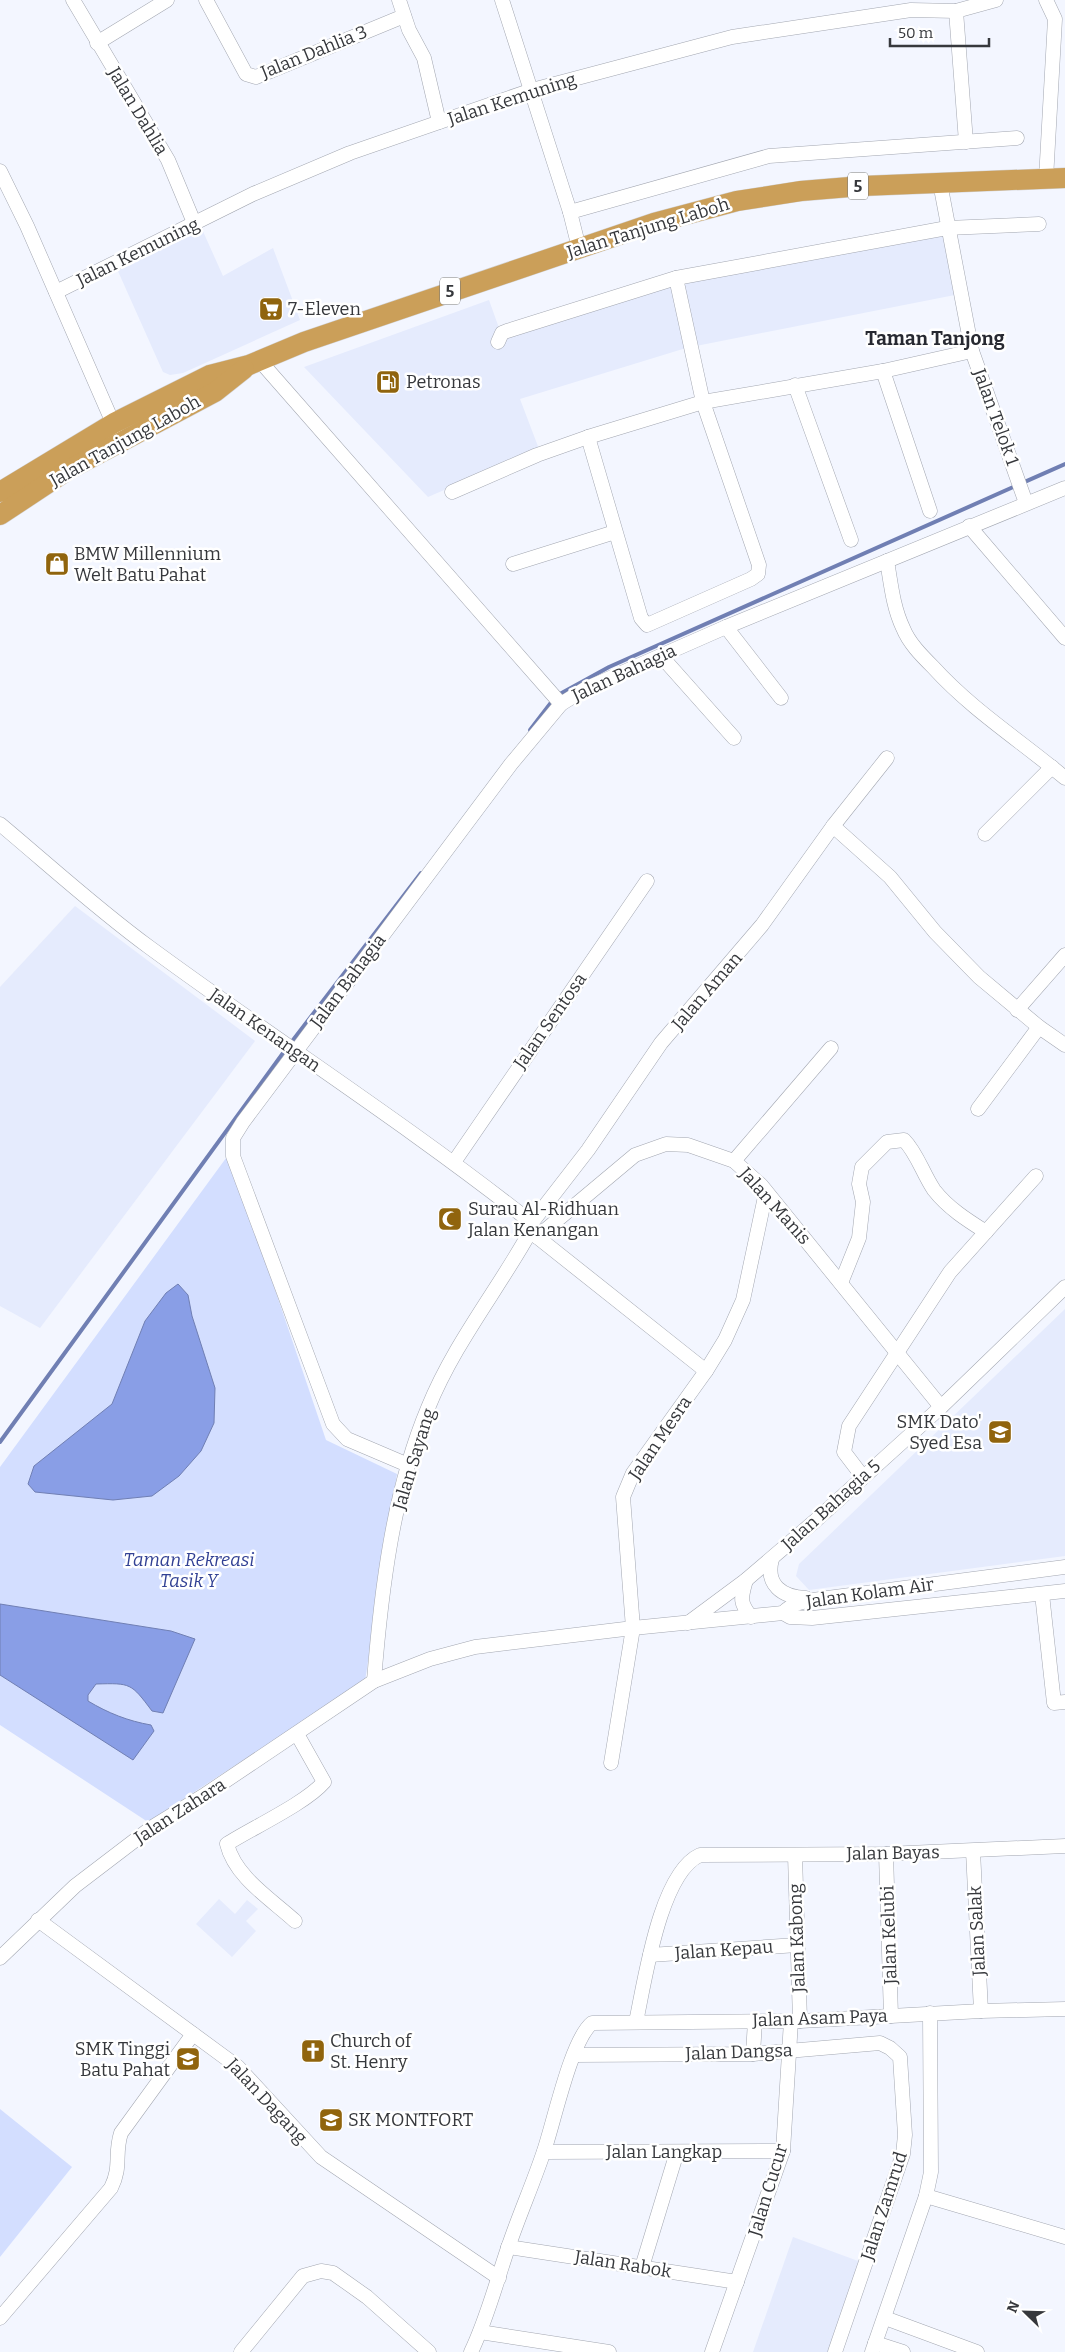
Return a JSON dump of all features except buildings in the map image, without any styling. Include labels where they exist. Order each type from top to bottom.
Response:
[{"type":"highway","name":"Jalan Tanjung Laboh","points":[[0,492],[117,432],[210,375],[255,363],[304,342],[654,224],[768,195],[862,186],[1056,179]]},
{"type":"highway","name":"Jalan Tanjung Laboh","points":[[0,515],[68,470],[117,432]]},
{"type":"street","name":"Jalan Dahlia","points":[[73,0],[168,160],[195,225]]},
{"type":"street","points":[[97,43],[167,0]]},
{"type":"street","name":"Jalan Dahlia 3","points":[[206,0],[246,74],[256,77],[404,16]]},
{"type":"street","points":[[398,0],[424,58],[440,122]]},
{"type":"street","points":[[502,0],[570,212],[579,248]]},
{"type":"street","name":"Jalan Kemuning","points":[[56,292],[195,225],[253,194],[350,153],[532,90],[732,36],[912,5],[956,10],[996,0]]},
{"type":"street","points":[[1046,0],[1055,19],[1056,179]]},
{"type":"street","points":[[956,10],[966,142]]},
{"type":"street","points":[[570,212],[769,156],[1017,138]]},
{"type":"street","points":[[0,171],[56,292],[117,432]]},
{"type":"street","name":"Jalan Telok 1","points":[[940,183],[947,228],[972,351],[1026,503]]},
{"type":"street","points":[[498,342],[502,334],[507,331],[676,278],[947,228],[1039,224]]},
{"type":"street","points":[[588,437],[641,618],[646,624],[653,624],[758,574],[759,565],[703,402],[676,278]]},
{"type":"street","points":[[452,492],[537,455],[588,437],[703,402],[883,371],[972,351]]},
{"type":"street","points":[[255,363],[558,702]]},
{"type":"street","points":[[883,371],[930,511]]},
{"type":"street","points":[[795,385],[850,540]]},
{"type":"street","name":"Jalan Bahagia","points":[[408,1465],[347,1438],[333,1424],[233,1156],[233,1138],[288,1047],[558,702],[726,627],[1065,488]]},
{"type":"street","points":[[969,526],[1065,638]]},
{"type":"street","points":[[513,564],[615,532]]},
{"type":"street","points":[[887,561],[895,609],[904,630],[916,649],[944,680],[979,712],[1065,778]]},
{"type":"street","points":[[726,627],[781,698]]},
{"type":"street","points":[[661,656],[734,738]]},
{"type":"street","name":"Jalan Aman","points":[[532,1231],[661,1043],[724,973],[762,925],[833,826],[887,758]]},
{"type":"street","points":[[985,834],[1052,767]]},
{"type":"street","name":"Jalan Kenangan","points":[[0,824],[148,946],[288,1047],[454,1162],[527,1219],[532,1231]]},
{"type":"street","points":[[833,826],[890,877],[935,932],[979,977],[1017,1010],[1065,1045]]},
{"type":"street","name":"Jalan Sentosa","points":[[454,1162],[647,881]]},
{"type":"street","points":[[1017,1010],[1065,955]]},
{"type":"street","points":[[978,1109],[1039,1027]]},
{"type":"street","points":[[734,1161],[831,1048]]},
{"type":"street","points":[[841,1283],[859,1238],[863,1202],[859,1184],[862,1167],[887,1142],[904,1140],[911,1147],[934,1189],[946,1205],[986,1232]]},
{"type":"street","name":"Jalan Manis","points":[[532,1231],[635,1155],[666,1144],[688,1145],[734,1161],[766,1192],[897,1350],[941,1407]]},
{"type":"street","points":[[863,1477],[844,1452],[844,1440],[849,1426],[897,1350],[950,1272],[1036,1176]]},
{"type":"street","name":"Jalan Mesra","points":[[611,1764],[634,1628],[623,1496],[633,1473],[706,1371],[725,1340],[743,1300],[766,1192]]},
{"type":"street","points":[[532,1231],[706,1371]]},
{"type":"street","name":"Jalan Sayang","points":[[374,1681],[378,1637],[394,1530],[408,1465],[428,1407],[461,1341],[532,1231]]},
{"type":"street","name":"Jalan Bahagia 5","points":[[687,1623],[772,1559],[941,1407],[1065,1287]]},
{"type":"street","points":[[772,1559],[769,1570],[770,1577],[772,1583],[782,1592],[794,1598],[820,1599]]},
{"type":"street","name":"Jalan Kolam Air","points":[[1065,1567],[820,1599],[789,1606],[783,1613],[790,1617],[812,1618],[1065,1591]]},
{"type":"street","points":[[746,1580],[741,1598],[742,1606],[751,1617]]},
{"type":"street","points":[[1042,1594],[1054,1703],[1065,1702]]},
{"type":"street","name":"Jalan Zahara","points":[[0,1958],[75,1886],[152,1828],[297,1734],[374,1681],[430,1659],[476,1647],[783,1613]]},
{"type":"street","points":[[296,1921],[251,1882],[232,1858],[227,1844],[317,1790],[324,1782],[297,1734]]},
{"type":"street","name":"Jalan Bayas","points":[[636,2022],[658,1921],[681,1871],[690,1859],[721,1854],[886,1854],[1065,1846]]},
{"type":"street","name":"Jalan Salak","points":[[973,1851],[981,2011]]},
{"type":"street","name":"Jalan Kelubi","points":[[886,1854],[891,2016]]},
{"type":"street","name":"Jalan Kabong","points":[[795,1855],[797,1945],[795,2021]]},
{"type":"street","name":"Jalan Dagang","points":[[38,1920],[238,2066],[321,2157],[499,2278]]},
{"type":"street","name":"Jalan Kepau","points":[[650,1955],[797,1945]]},
{"type":"street","name":"Jalan Asam Paya","points":[[574,2055],[582,2036],[592,2023],[795,2021],[930,2013],[1065,2009]]},
{"type":"street","points":[[903,2352],[874,2347],[926,2196],[931,2172],[930,2013]]},
{"type":"street","points":[[753,2054],[755,2021]]},
{"type":"street","name":"Jalan Cucur","points":[[712,2352],[783,2152],[789,2051],[795,2021]]},
{"type":"street","points":[[0,2318],[111,2188],[118,2174],[117,2147],[121,2133],[192,2034]]},
{"type":"street","name":"Jalan Dangsa","points":[[574,2055],[753,2054],[880,2043],[900,2056]]},
{"type":"street","points":[[471,2352],[480,2332],[508,2247],[544,2152],[574,2055]]},
{"type":"street","name":"Jalan Zamrud","points":[[835,2352],[903,2154],[906,2135],[900,2056]]},
{"type":"street","name":"Jalan Langkap","points":[[544,2152],[783,2152]]},
{"type":"street","points":[[642,2267],[677,2152]]},
{"type":"street","points":[[926,2196],[1065,2237]]},
{"type":"street","name":"Jalan Rabok","points":[[508,2247],[737,2282]]},
{"type":"street","points":[[241,2352],[303,2276],[320,2271],[333,2273],[367,2298],[429,2352]]},
{"type":"street","points":[[884,2318],[977,2352]]},
{"type":"street","points":[[480,2332],[609,2352]]},
{"type":"shaded area","points":[[197,218],[223,276],[273,248],[300,320],[183,373],[170,375],[163,372],[113,260]]},
{"type":"shaded area","points":[[952,223],[965,293],[686,348],[520,399],[539,449],[428,497],[304,367],[489,300],[499,328],[632,288]]},
{"type":"shaded area","points":[[75,906],[255,1041],[40,1328],[0,1306],[0,987]]},
{"type":"shaded area","name":"SMK Dato' Syed Esa","points":[[1065,1309],[1065,1556],[809,1590],[796,1576],[799,1564]]},
{"type":"shaded area","points":[[219,1899],[235,1914],[247,1900],[258,1909],[246,1921],[256,1931],[232,1957],[196,1924]]},
{"type":"shaded area","points":[[793,2237],[869,2265],[840,2352],[753,2352]]},
{"type":"green space","name":"Taman Rekreasi Tasik Y","points":[[229,1154],[326,1440],[397,1474],[365,1681],[148,1822],[0,1725],[0,1467]]},
{"type":"green space","points":[[0,2109],[72,2167],[0,2257]]},
{"type":"water","points":[[178,1284],[188,1295],[192,1316],[215,1388],[214,1423],[201,1451],[179,1476],[152,1496],[113,1500],[35,1492],[28,1484],[34,1466],[112,1404],[145,1321],[166,1293]]},
{"type":"water","points":[[0,1604],[171,1631],[195,1639],[163,1713],[152,1711],[134,1690],[124,1685],[96,1684],[88,1695],[88,1701],[103,1709],[126,1719],[151,1725],[154,1731],[133,1760],[0,1675]]},
{"type":"waterway","points":[[558,695],[609,667],[1065,464]]},
{"type":"waterway","points":[[530,730],[553,700]]},
{"type":"waterway","points":[[290,1044],[421,873]]},
{"type":"waterway","points":[[0,1442],[286,1049]]},
{"type":"place","name":"7-Eleven","points":[[271,309]]},
{"type":"place","name":"Petronas","points":[[388,382]]},
{"type":"place","name":"BMW Millennium Welt Batu Pahat","points":[[57,564]]},
{"type":"place","name":"Surau Al-Ridhuan Jalan Kenangan","points":[[450,1219]]},
{"type":"place","name":"SMK Dato' Syed Esa","points":[[1000,1432]]},
{"type":"place","name":"Church of St. Henry","points":[[313,2051]]},
{"type":"place","name":"SMK Tinggi Batu Pahat","points":[[188,2059]]},
{"type":"place","name":"SK MONTFORT","points":[[331,2120]]},
{"type":"district","name":"Taman Tanjong","points":[[935,338]]}]
